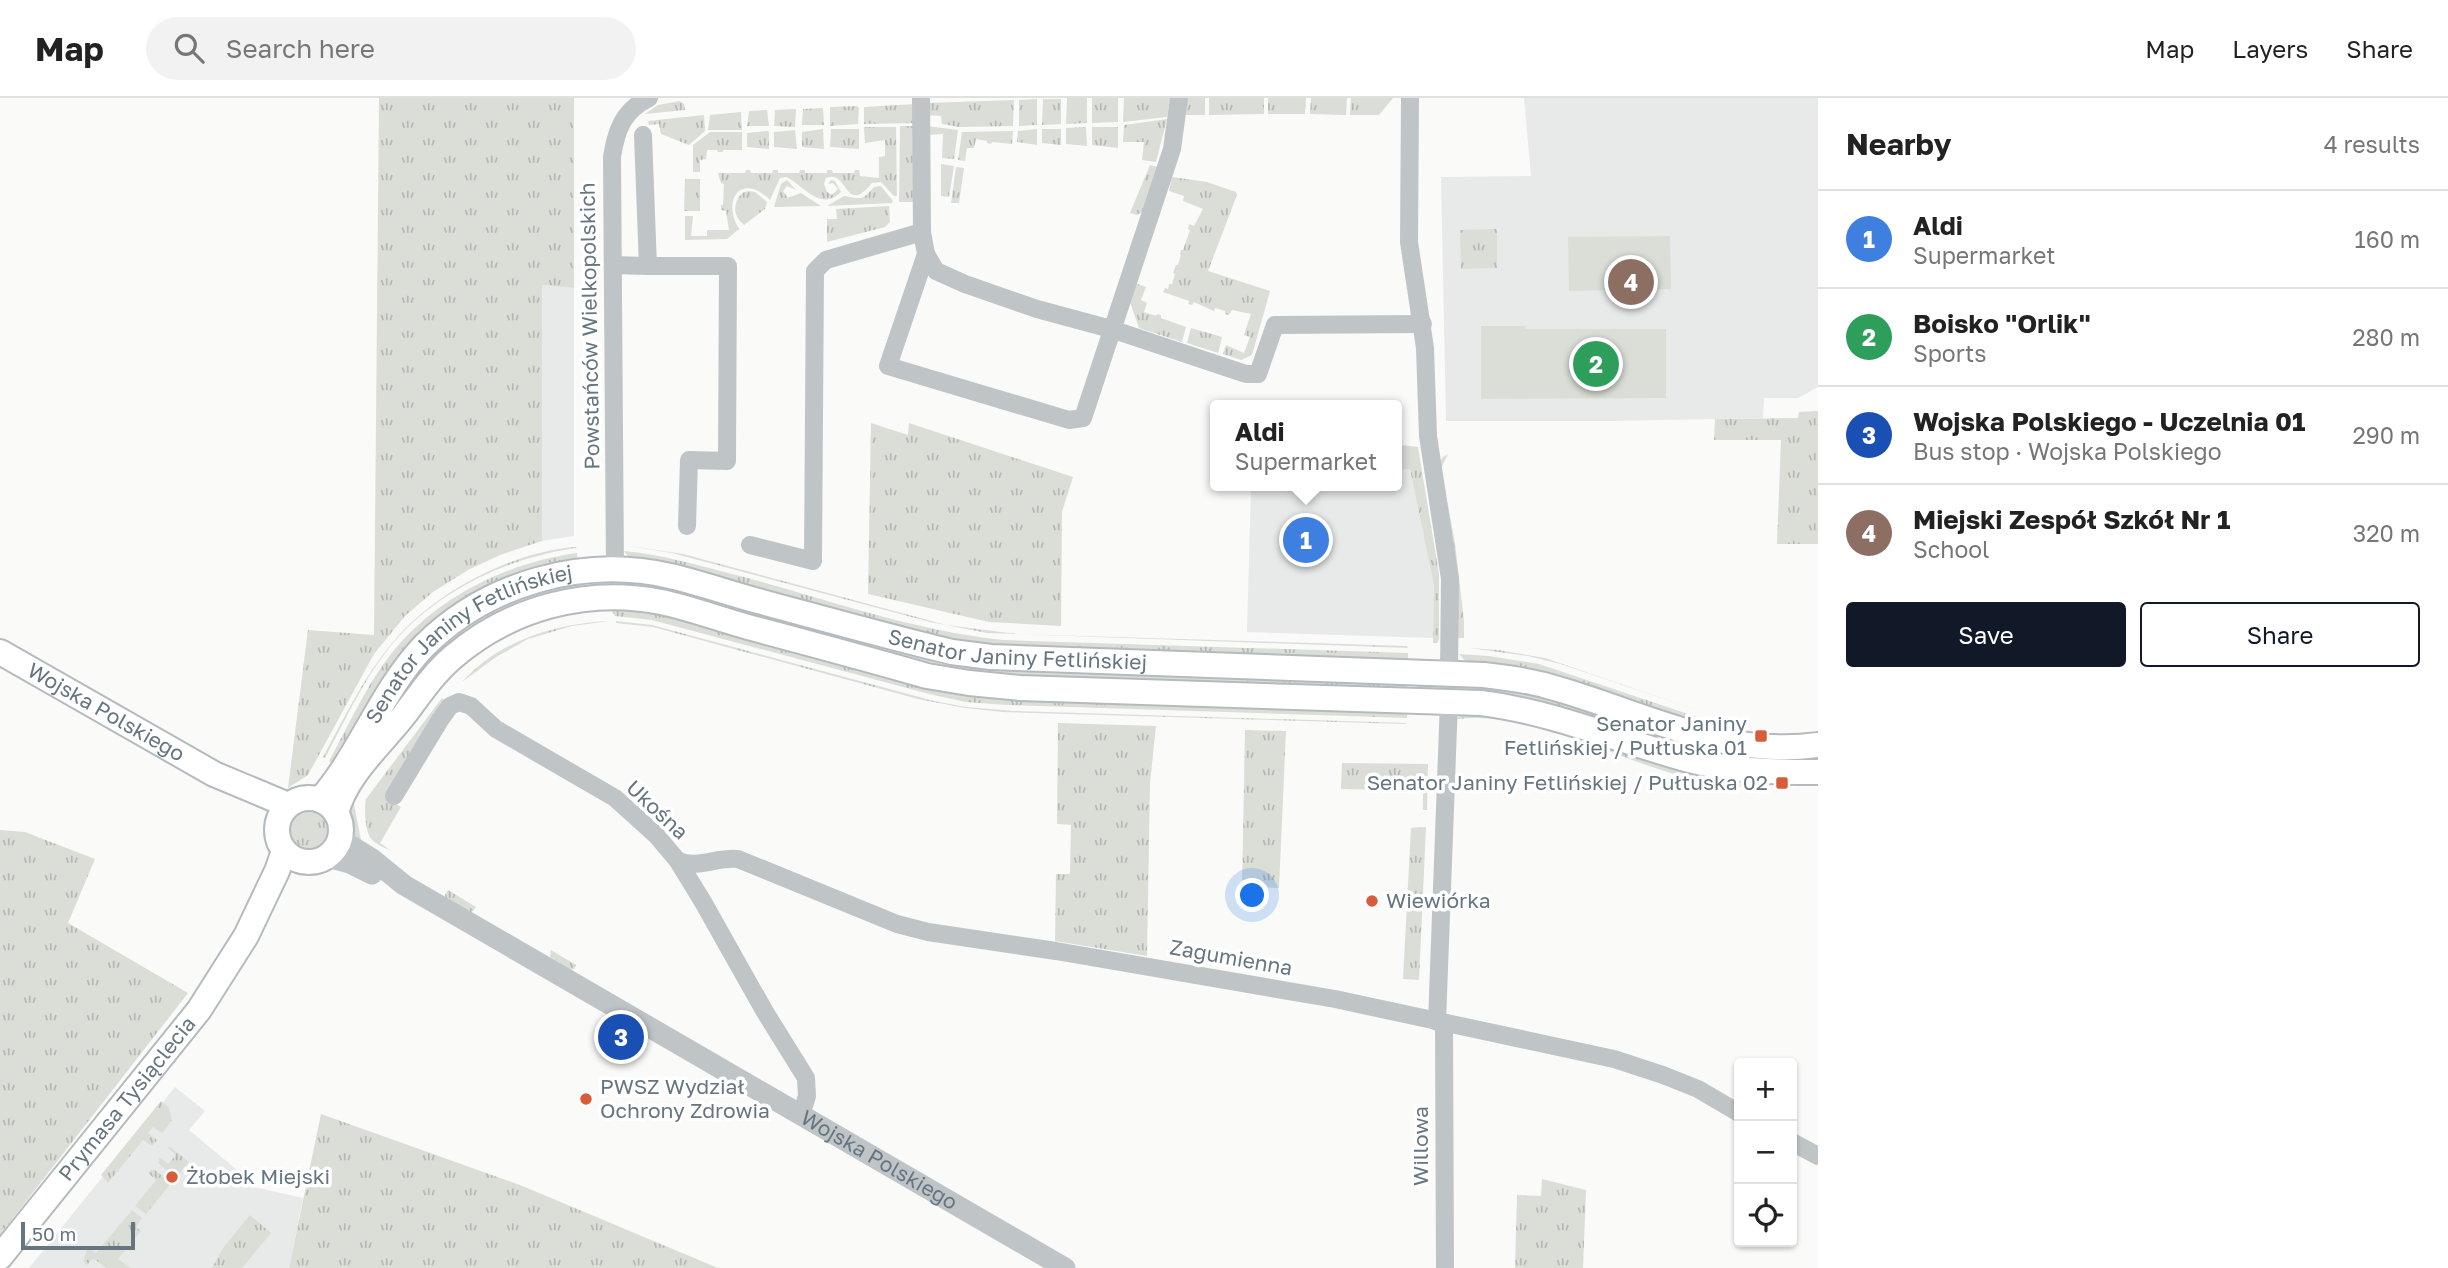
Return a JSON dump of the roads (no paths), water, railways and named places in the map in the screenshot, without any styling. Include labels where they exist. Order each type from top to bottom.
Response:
[{"type":"main road","name":"Senator Janiny Fetlińskiej","points":[[328,806],[338,775],[397,680],[413,658],[442,630],[487,600],[522,585],[558,575],[615,569],[670,576],[952,652],[991,657],[1484,675],[1542,684],[1701,737],[1741,745],[1794,748],[1818,745]]},
{"type":"main road","name":"Senator Janiny Fetlińskiej","points":[[328,806],[344,790],[424,688],[450,659],[472,641],[528,612],[586,599],[623,598],[662,602],[915,672],[969,683],[1020,688],[1449,701],[1517,707],[1691,760],[1740,770],[1818,772]]},
{"type":"main road","name":"Wojska Polskiego","points":[[0,652],[282,814]]},
{"type":"main road","points":[[301,799],[328,806],[341,824],[325,853],[294,859],[284,851],[278,839],[282,814],[301,799]]},
{"type":"main road","name":"Prymasa Tysiąclecia","points":[[246,936],[284,851]]},
{"type":"main road","name":"Prymasa Tysiąclecia","points":[[0,1258],[199,1010],[246,936],[296,869],[325,853]]},
{"type":"street","name":"Powstańców Wielkopolskich","points":[[615,569],[612,158],[615,140],[625,116],[632,108],[649,98]]},
{"type":"street","points":[[921,98],[922,232],[926,254],[936,271],[1037,309],[1111,329],[1246,374],[1258,374],[1275,325],[1423,324]]},
{"type":"street","points":[[926,254],[888,366],[1069,420],[1083,418],[1172,149],[1179,98]]},
{"type":"street","points":[[1410,98],[1409,242],[1423,324],[1428,436],[1450,579],[1449,673]]},
{"type":"street","points":[[643,135],[648,266]]},
{"type":"street","points":[[750,545],[813,561],[815,271],[826,260],[922,232]]},
{"type":"street","points":[[612,265],[728,266],[727,461],[689,460],[687,526]]},
{"type":"street","name":"Willowa","points":[[1445,1268],[1440,1023],[1449,701]]},
{"type":"street","name":"Ukośna","points":[[394,796],[440,720],[450,706],[460,702],[471,706],[496,729],[615,798],[656,835],[678,860],[703,902],[806,1079],[807,1096],[801,1115]]},
{"type":"street","name":"Wojska Polskiego","points":[[325,853],[366,872],[404,885],[1065,1268]]},
{"type":"street","name":"Zagumienna","points":[[678,860],[690,865],[724,858],[738,859],[897,924],[928,932],[1307,994],[1635,1065],[1698,1090],[1734,1109]]},
{"type":"street","points":[[703,902],[704,886],[713,862]]},
{"type":"street","points":[[1797,1145],[1818,1156]]},
{"type":"place","name":"Miejski Zespół Szkół Nr 1","points":[[1631,282]]},
{"type":"place","name":"Boisko \"Orlik\"","points":[[1596,364]]},
{"type":"place","name":"Aldi","points":[[1306,540]]},
{"type":"place","name":"Senator Janiny Fetlińskiej / Pułtuska 01","points":[[1761,736]]},
{"type":"place","name":"Senator Janiny Fetlińskiej / Pułtuska 02","points":[[1782,783]]},
{"type":"place","name":"Wiewiórka","points":[[1372,901]]},
{"type":"place","name":"Wojska Polskiego - Uczelnia 01","points":[[621,1037]]},
{"type":"place","name":"PWSZ Wydział Ochrony Zdrowia","points":[[586,1099]]},
{"type":"place","name":"Żłobek Miejski","points":[[172,1177]]}]
